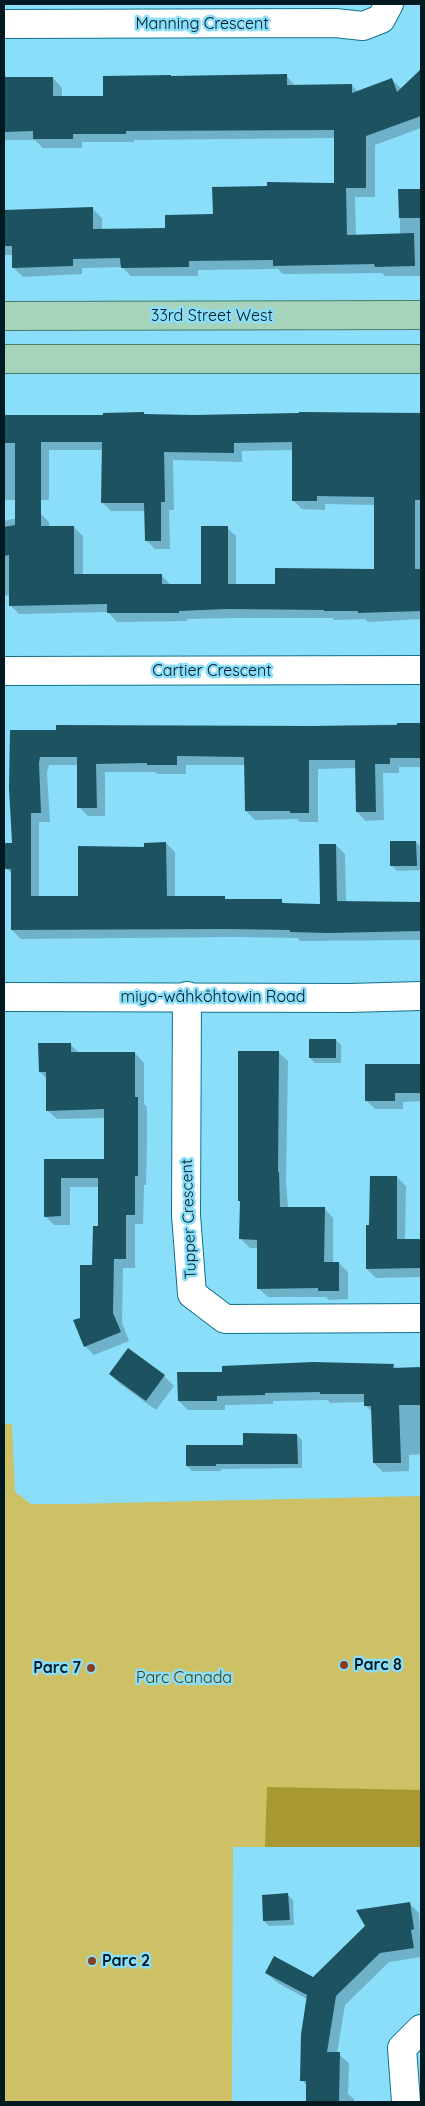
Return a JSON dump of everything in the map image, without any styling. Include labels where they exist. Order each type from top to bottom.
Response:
[{"type":"main road","name":"33rd Street West","points":[[4,316],[421,315]]},
{"type":"main road","points":[[4,360],[421,360]]},
{"type":"street","name":"Manning Crescent","points":[[4,24],[335,23],[364,26],[381,19],[389,4]]},
{"type":"street","name":"Cartier Crescent","points":[[4,671],[421,670]]},
{"type":"street","name":"Tupper Crescent","points":[[187,996],[186,1215],[192,1294],[225,1319],[421,1318]]},
{"type":"street","name":"miyo-wâhkôhtowin Road","points":[[4,997],[421,996]]},
{"type":"street","points":[[406,2102],[402,2048],[421,2029]]},
{"type":"green space","name":"Parc Canada","points":[[4,1424],[12,1424],[15,1492],[31,1504],[421,1496],[421,1847],[233,1847],[232,2102],[4,2102]]},
{"type":"shaded area","points":[[267,1787],[421,1790],[421,1847],[265,1847]]},
{"type":"building","points":[[421,69],[421,116],[366,136],[366,188],[346,188],[347,235],[414,233],[415,266],[375,267],[374,264],[273,266],[273,260],[189,261],[189,267],[121,268],[120,258],[73,259],[73,266],[12,268],[12,246],[4,246],[4,210],[93,207],[93,229],[165,228],[165,215],[213,214],[212,187],[267,186],[267,182],[334,183],[334,130],[126,131],[126,134],[73,134],[73,139],[33,139],[33,131],[4,132],[4,77],[53,77],[53,96],[103,96],[103,76],[171,75],[287,74],[287,85],[352,84],[352,93],[392,78],[397,92]]},
{"type":"building","points":[[398,189],[421,189],[421,218],[399,218]]},
{"type":"building","points":[[144,412],[144,414],[194,415],[299,412],[421,413],[421,500],[415,500],[415,569],[421,569],[421,611],[358,613],[358,611],[226,609],[179,611],[179,613],[107,613],[107,604],[9,606],[9,555],[4,556],[4,527],[15,525],[15,443],[4,443],[4,415],[103,415],[103,413]],"holes":[[[41,442],[102,442],[101,503],[144,503],[145,541],[161,541],[161,502],[165,502],[164,452],[234,453],[234,443],[292,442],[292,501],[317,501],[317,496],[374,497],[374,569],[275,568],[275,584],[228,584],[228,526],[201,526],[201,584],[162,584],[162,574],[74,574],[74,526],[41,526]]]},
{"type":"building","points":[[397,723],[421,723],[421,758],[390,758],[390,764],[375,764],[376,812],[356,812],[355,760],[309,760],[309,813],[290,813],[290,811],[245,811],[244,757],[177,756],[177,765],[147,765],[147,763],[96,764],[97,808],[77,808],[77,757],[40,757],[41,813],[31,813],[31,896],[78,896],[78,846],[144,847],[144,843],[166,842],[167,896],[225,896],[225,899],[282,899],[282,903],[320,904],[319,844],[336,844],[337,901],[421,902],[421,931],[329,933],[225,929],[11,930],[11,869],[5,869],[5,843],[12,843],[9,788],[10,730],[56,730],[56,725],[316,726],[397,725]]},
{"type":"building","points":[[390,841],[416,841],[417,866],[390,866]]},
{"type":"building","points":[[309,1039],[336,1039],[336,1058],[309,1058]]},
{"type":"building","points":[[38,1043],[71,1043],[71,1052],[135,1052],[135,1097],[138,1097],[138,1176],[135,1176],[135,1215],[126,1215],[126,1259],[114,1259],[113,1313],[121,1332],[84,1347],[73,1320],[80,1318],[80,1265],[92,1265],[93,1226],[98,1226],[98,1178],[61,1178],[61,1216],[44,1217],[44,1159],[104,1159],[104,1109],[46,1111],[46,1072],[39,1072]]},
{"type":"building","points":[[238,1051],[279,1051],[278,1172],[280,1207],[325,1207],[324,1262],[339,1262],[339,1291],[318,1291],[318,1288],[257,1289],[257,1240],[239,1239]]},
{"type":"building","points":[[365,1064],[421,1064],[421,1093],[395,1093],[395,1101],[365,1101]]},
{"type":"building","points":[[370,1176],[397,1176],[397,1239],[421,1239],[421,1268],[366,1269],[366,1225],[369,1225]]},
{"type":"building","points":[[128,1348],[165,1375],[146,1401],[109,1374]]},
{"type":"building","points":[[313,1362],[394,1364],[393,1368],[421,1367],[421,1405],[399,1405],[401,1463],[373,1463],[371,1406],[364,1406],[364,1394],[320,1394],[320,1392],[265,1393],[265,1395],[217,1396],[217,1401],[178,1401],[177,1372],[222,1372],[222,1366]]},
{"type":"building","points":[[243,1433],[297,1434],[298,1464],[186,1466],[186,1445],[243,1445]]},
{"type":"building","points":[[288,1893],[290,1920],[263,1921],[262,1895]]},
{"type":"building","points":[[410,1902],[414,1929],[411,1930],[414,1948],[380,1953],[336,1996],[327,2052],[340,2052],[339,2102],[306,2102],[306,2081],[300,2081],[301,2034],[307,1995],[265,1973],[274,1956],[313,1977],[365,1926],[356,1910]]},
{"type":"place","name":"Parc 8","points":[[344,1665]]},
{"type":"place","name":"Parc 7","points":[[91,1668]]},
{"type":"place","name":"Parc 2","points":[[92,1961]]}]
